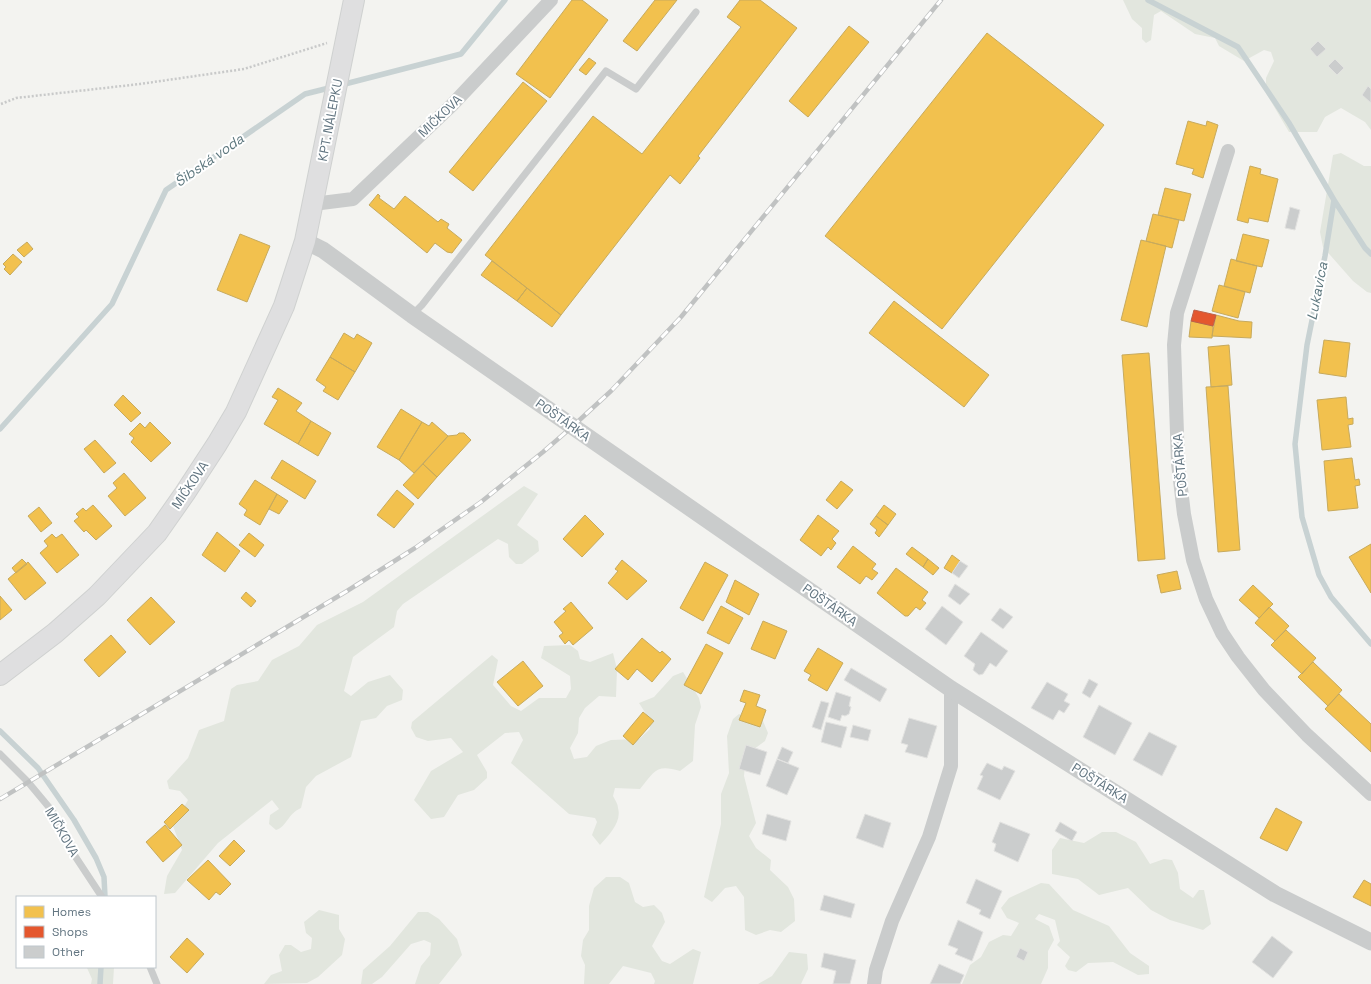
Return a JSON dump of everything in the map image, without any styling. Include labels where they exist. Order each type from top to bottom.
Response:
[{"type":"main road","name":"KPT. NÁLEPKU","points":[[305,241],[354,0]]},
{"type":"main road","name":"MIČKOVA","points":[[0,674],[55,634],[97,596],[157,533],[177,505],[217,444],[243,398],[284,306],[305,241]]},
{"type":"street","name":"MIČKOVA","points":[[313,204],[353,199],[452,105],[551,0]]},
{"type":"street","name":"POŠTÁRKA","points":[[1228,151],[1177,313],[1174,345],[1178,463],[1184,514],[1192,560],[1206,599],[1222,634],[1238,657],[1264,690],[1307,735],[1371,794]]},
{"type":"street","name":"POŠTÁRKA","points":[[305,241],[323,250],[412,315],[951,689],[1275,894],[1371,942]]},
{"type":"street","points":[[874,984],[876,970],[892,921],[929,837],[951,766],[951,689]]},
{"type":"lane","points":[[412,315],[422,305],[606,71],[636,89],[696,12]]},
{"type":"lane","name":"MIČKOVA","points":[[0,754],[28,782],[53,812],[71,850],[101,896]]},
{"type":"lane","points":[[150,968],[157,984]]},
{"type":"path","points":[[1,104],[16,98],[140,84],[244,69],[347,36]]},
{"type":"shaded area","points":[[1123,0],[1371,0],[1371,130],[1365,122],[1341,108],[1325,117],[1317,132],[1289,132],[1266,93],[1266,78],[1274,61],[1271,52],[1264,50],[1244,61],[1219,46],[1215,38],[1195,34],[1161,11],[1154,15],[1151,40],[1146,43],[1142,39],[1142,28],[1132,19]]},
{"type":"shaded area","points":[[1341,153],[1364,166],[1371,166],[1371,293],[1367,292],[1353,281],[1323,247],[1320,232],[1333,155]]},
{"type":"shaded area","points":[[524,486],[538,494],[517,525],[538,541],[539,551],[522,564],[516,564],[509,557],[508,544],[498,539],[403,604],[397,611],[394,627],[353,657],[344,691],[351,696],[368,682],[390,675],[403,690],[402,700],[387,706],[376,718],[361,721],[351,757],[316,776],[306,787],[301,808],[293,813],[283,826],[276,830],[269,824],[270,815],[279,809],[272,800],[218,843],[175,893],[164,894],[167,876],[182,850],[173,826],[188,800],[180,791],[169,789],[167,781],[188,758],[199,730],[224,721],[231,689],[237,685],[258,681],[272,660],[299,646],[317,625],[363,602]]},
{"type":"shaded area","points":[[570,645],[578,651],[580,659],[590,662],[613,653],[617,669],[616,697],[599,696],[585,708],[579,718],[578,733],[570,748],[574,759],[587,757],[596,746],[611,740],[639,739],[650,729],[648,717],[639,703],[654,697],[673,676],[683,672],[699,698],[701,707],[695,725],[693,761],[680,771],[666,768],[657,771],[640,789],[615,788],[613,796],[618,806],[618,818],[614,828],[600,845],[592,835],[597,822],[595,818],[569,814],[511,763],[523,740],[519,732],[505,733],[477,755],[487,772],[487,778],[474,790],[458,795],[444,817],[431,819],[414,800],[431,771],[463,752],[451,738],[428,741],[416,737],[411,728],[412,722],[492,655],[498,660],[493,685],[511,706],[521,711],[539,698],[566,698],[571,689],[570,676],[541,658],[544,646]]},
{"type":"shaded area","points":[[739,714],[754,722],[763,721],[768,733],[765,741],[746,755],[744,776],[756,823],[749,836],[756,848],[771,860],[770,870],[788,887],[794,899],[795,921],[781,932],[770,930],[756,935],[745,930],[744,897],[736,886],[725,888],[712,902],[704,897],[721,824],[721,794],[729,773],[727,736],[733,719]]},
{"type":"shaded area","points":[[1102,832],[1116,832],[1136,842],[1150,864],[1164,859],[1172,860],[1178,873],[1180,889],[1193,898],[1199,890],[1204,890],[1211,924],[1203,930],[1170,920],[1151,910],[1128,888],[1099,895],[1078,879],[1052,874],[1052,850],[1060,838],[1084,843]]},
{"type":"shaded area","points":[[606,877],[620,877],[629,883],[635,902],[643,907],[654,905],[662,913],[665,922],[652,946],[662,961],[670,964],[693,949],[701,952],[693,984],[654,984],[655,981],[651,973],[623,966],[609,984],[584,984],[585,965],[581,956],[583,940],[589,930],[589,906],[594,888]]},
{"type":"shaded area","points":[[1041,883],[1049,884],[1073,910],[1109,926],[1130,953],[1149,966],[1149,974],[1138,975],[1113,962],[1088,963],[1076,972],[1068,970],[1065,966],[1070,957],[1057,945],[1060,941],[1055,920],[1039,914],[1035,919],[1049,926],[1054,940],[1048,951],[1048,968],[1041,984],[962,984],[970,965],[981,957],[989,942],[1003,935],[1011,936],[1019,923],[1007,918],[1001,908],[1009,898]]},
{"type":"shaded area","points":[[319,910],[339,915],[339,929],[345,939],[342,955],[318,977],[307,983],[264,984],[271,975],[282,971],[279,955],[285,945],[291,945],[301,952],[311,949],[312,938],[306,933],[304,922]]},
{"type":"shaded area","points":[[418,912],[428,912],[439,919],[457,939],[462,955],[439,984],[415,984],[421,966],[430,955],[431,943],[424,940],[411,944],[382,977],[372,984],[361,984],[363,970],[390,946]]},
{"type":"shaded area","points":[[789,952],[807,954],[808,969],[801,984],[758,984],[772,976]]},
{"type":"shaded area","points":[[87,968],[114,968],[113,984],[91,984],[92,979]]},
{"type":"building: Homes","points":[[572,0],[582,0],[608,20],[550,98],[516,74]]},
{"type":"building: Homes","points":[[655,0],[677,0],[637,51],[623,41]]},
{"type":"building: Homes","points":[[740,0],[760,0],[797,28],[698,156],[700,158],[680,184],[670,175],[561,315],[485,255],[593,116],[642,154],[741,27],[727,17]]},
{"type":"building: Homes","points":[[849,26],[869,42],[808,117],[789,101]]},
{"type":"building: Homes","points":[[987,33],[1104,125],[942,329],[825,236]]},
{"type":"building: Homes","points":[[589,58],[596,63],[586,75],[579,70]]},
{"type":"building: Homes","points":[[523,82],[547,101],[473,191],[449,172]]},
{"type":"building: Homes","points":[[1188,121],[1206,126],[1207,121],[1218,125],[1203,178],[1192,174],[1194,169],[1176,164]]},
{"type":"building: Homes","points":[[1250,166],[1261,169],[1260,174],[1278,179],[1268,222],[1249,218],[1248,223],[1237,220]]},
{"type":"building: Homes","points":[[1165,188],[1191,194],[1184,221],[1158,215]]},
{"type":"building: Homes","points":[[378,194],[380,196],[379,198],[394,209],[405,196],[438,222],[441,219],[449,224],[447,228],[462,240],[452,253],[447,252],[435,243],[427,253],[369,205]]},
{"type":"building: Homes","points":[[1153,214],[1179,220],[1172,248],[1146,241]]},
{"type":"building: Homes","points":[[240,234],[270,246],[247,302],[217,290]]},
{"type":"building: Homes","points":[[1243,234],[1269,240],[1262,267],[1236,261]]},
{"type":"building: Homes","points":[[1141,240],[1166,246],[1147,327],[1121,320]]},
{"type":"building: Homes","points":[[27,242],[33,249],[24,257],[17,250]]},
{"type":"building: Homes","points":[[13,254],[22,262],[10,275],[4,269],[6,267],[3,264]]},
{"type":"building: Homes","points":[[1231,259],[1257,266],[1250,293],[1224,286]]},
{"type":"building: Homes","points":[[492,261],[527,288],[517,301],[481,275]]},
{"type":"building: Homes","points":[[1219,285],[1245,292],[1238,318],[1212,311]]},
{"type":"building: Homes","points":[[527,288],[561,315],[552,327],[517,301]]},
{"type":"building: Homes","points":[[894,301],[989,375],[964,407],[869,333]]},
{"type":"building: Homes","points":[[1216,315],[1239,321],[1252,322],[1251,338],[1212,336]]},
{"type":"building: Homes","points":[[1191,321],[1213,326],[1212,338],[1189,337]]},
{"type":"building: Homes","points":[[344,333],[354,339],[357,334],[372,343],[355,372],[330,357]]},
{"type":"building: Homes","points":[[1324,340],[1350,343],[1346,377],[1319,373]]},
{"type":"building: Homes","points":[[1229,345],[1232,385],[1211,387],[1208,347]]},
{"type":"building: Homes","points":[[1149,353],[1165,559],[1138,561],[1122,355]]},
{"type":"building: Homes","points":[[330,357],[355,372],[338,400],[323,391],[326,387],[316,380]]},
{"type":"building: Homes","points":[[1228,386],[1240,550],[1218,552],[1206,387]]},
{"type":"building: Homes","points":[[278,388],[302,403],[296,411],[311,421],[298,444],[264,424],[278,400],[272,397]]},
{"type":"building: Homes","points":[[123,395],[141,413],[131,422],[114,405]]},
{"type":"building: Homes","points":[[1346,397],[1348,419],[1353,418],[1353,424],[1348,425],[1351,447],[1322,450],[1317,400]]},
{"type":"building: Homes","points":[[401,409],[422,422],[399,460],[377,447]]},
{"type":"building: Homes","points":[[311,421],[331,433],[318,456],[298,444]]},
{"type":"building: Homes","points":[[150,422],[171,443],[151,462],[131,442],[134,438],[129,434],[140,423],[145,428]]},
{"type":"building: Homes","points":[[422,422],[429,426],[432,422],[448,436],[414,473],[399,460]]},
{"type":"building: Homes","points":[[459,433],[464,433],[471,440],[437,477],[423,464],[448,436],[457,435]]},
{"type":"building: Homes","points":[[95,440],[116,463],[104,473],[84,449]]},
{"type":"building: Homes","points":[[1352,458],[1355,480],[1359,479],[1360,485],[1355,486],[1358,508],[1328,511],[1324,461]]},
{"type":"building: Homes","points":[[282,460],[316,481],[305,499],[271,478]]},
{"type":"building: Homes","points":[[423,464],[437,477],[418,499],[403,485]]},
{"type":"building: Homes","points":[[124,473],[146,498],[125,516],[108,496],[117,488],[113,483]]},
{"type":"building: Homes","points":[[255,480],[277,494],[260,525],[244,515],[247,510],[239,504]]},
{"type":"building: Homes","points":[[841,481],[853,490],[837,509],[826,500]]},
{"type":"building: Homes","points":[[397,490],[414,504],[394,528],[377,515]]},
{"type":"building: Homes","points":[[277,494],[288,501],[279,514],[269,509]]},
{"type":"building: Homes","points":[[93,505],[112,526],[96,540],[86,530],[84,532],[74,521],[79,517],[76,514],[83,508],[86,511]]},
{"type":"building: Homes","points":[[884,505],[896,514],[888,525],[876,516]]},
{"type":"building: Homes","points":[[39,507],[52,523],[41,532],[28,516]]},
{"type":"building: Homes","points":[[585,515],[604,534],[582,557],[563,539]]},
{"type":"building: Homes","points":[[818,515],[839,531],[832,539],[836,543],[831,550],[828,547],[821,556],[800,540]]},
{"type":"building: Homes","points":[[876,516],[888,525],[879,537],[875,533],[877,530],[870,524]]},
{"type":"building: Homes","points":[[217,532],[240,551],[225,572],[202,555]]},
{"type":"building: Homes","points":[[249,533],[264,545],[255,557],[239,545]]},
{"type":"building: Homes","points":[[52,534],[56,538],[62,534],[79,555],[57,573],[40,553],[48,546],[44,541]]},
{"type":"building: Homes","points":[[1371,544],[1371,593],[1349,557]]},
{"type":"building: Homes","points":[[853,546],[876,564],[872,569],[878,573],[872,580],[866,576],[860,584],[837,567]]},
{"type":"building: Homes","points":[[912,547],[928,559],[923,567],[906,554]]},
{"type":"building: Homes","points":[[952,555],[960,561],[952,573],[944,568]]},
{"type":"building: Homes","points":[[22,559],[27,564],[16,573],[12,568]]},
{"type":"building: Homes","points":[[928,559],[939,568],[933,575],[923,567]]},
{"type":"building: Homes","points":[[622,560],[647,581],[627,600],[608,583],[618,571],[615,569]]},
{"type":"building: Homes","points":[[28,562],[46,583],[25,600],[8,579]]},
{"type":"building: Homes","points":[[705,562],[728,575],[703,621],[680,608]]},
{"type":"building: Homes","points":[[896,568],[928,592],[922,600],[926,603],[920,610],[916,607],[908,616],[905,616],[877,593]]},
{"type":"building: Homes","points":[[1177,571],[1181,589],[1161,593],[1157,575]]},
{"type":"building: Homes","points":[[735,580],[759,594],[749,615],[726,602]]},
{"type":"building: Homes","points":[[1253,585],[1273,604],[1259,618],[1239,600]]},
{"type":"building: Homes","points":[[246,592],[256,601],[251,607],[241,598]]},
{"type":"building: Homes","points":[[0,596],[12,610],[0,620]]},
{"type":"building: Homes","points":[[151,597],[175,622],[150,645],[127,620]]},
{"type":"building: Homes","points":[[571,602],[593,628],[573,645],[569,640],[565,644],[559,636],[563,633],[554,622],[566,611],[563,609]]},
{"type":"building: Homes","points":[[721,606],[743,618],[729,644],[707,633]]},
{"type":"building: Homes","points":[[1269,607],[1289,626],[1275,641],[1255,623]]},
{"type":"building: Homes","points":[[763,621],[787,631],[775,659],[751,649]]},
{"type":"building: Homes","points":[[1286,630],[1316,658],[1302,674],[1271,645]]},
{"type":"building: Homes","points":[[111,635],[126,652],[99,677],[84,660]]},
{"type":"building: Homes","points":[[642,638],[660,653],[662,651],[671,659],[652,682],[637,669],[628,680],[615,669]]},
{"type":"building: Homes","points":[[706,644],[723,653],[701,694],[684,685]]},
{"type":"building: Homes","points":[[818,648],[843,663],[827,691],[808,680],[811,675],[804,671]]},
{"type":"building: Homes","points":[[523,661],[543,686],[518,706],[497,682]]},
{"type":"building: Homes","points":[[1313,662],[1342,690],[1328,706],[1298,677]]},
{"type":"building: Homes","points":[[744,690],[760,695],[756,706],[766,710],[760,727],[739,720],[746,703],[740,701]]},
{"type":"building: Homes","points":[[1339,694],[1371,724],[1371,752],[1325,709]]},
{"type":"building: Homes","points":[[643,712],[654,721],[633,745],[623,736]]},
{"type":"building: Homes","points":[[182,804],[189,810],[170,829],[164,822]]},
{"type":"building: Homes","points":[[1276,808],[1302,822],[1287,851],[1260,838]]},
{"type":"building: Homes","points":[[165,825],[182,845],[163,862],[146,842]]},
{"type":"building: Homes","points":[[234,840],[245,851],[230,866],[219,856]]},
{"type":"building: Homes","points":[[208,860],[231,884],[220,895],[216,892],[209,900],[187,880]]},
{"type":"building: Homes","points":[[1364,880],[1371,884],[1371,906],[1353,897]]},
{"type":"building: Homes","points":[[187,938],[204,954],[187,973],[170,957]]},
{"type":"building: Shops","points":[[1194,310],[1216,315],[1213,326],[1191,321]]},
{"type":"building: Other","points":[[1318,41],[1326,49],[1317,57],[1310,49]]},
{"type":"building: Other","points":[[1335,59],[1344,68],[1337,75],[1328,66]]},
{"type":"building: Other","points":[[1368,86],[1371,89],[1371,103],[1362,95]]},
{"type":"building: Other","points":[[1290,207],[1300,210],[1295,230],[1285,228]]},
{"type":"building: Other","points":[[960,561],[968,566],[959,578],[952,573]]},
{"type":"building: Other","points":[[955,584],[970,594],[960,605],[948,596]]},
{"type":"building: Other","points":[[942,606],[963,622],[946,645],[925,629]]},
{"type":"building: Other","points":[[1000,608],[1013,617],[1003,629],[991,620]]},
{"type":"building: Other","points":[[981,632],[1008,651],[996,667],[990,663],[983,674],[979,675],[973,670],[975,664],[964,656]]},
{"type":"building: Other","points":[[851,668],[887,689],[880,702],[844,680]]},
{"type":"building: Other","points":[[1089,679],[1098,684],[1090,698],[1082,693]]},
{"type":"building: Other","points":[[1047,682],[1068,694],[1064,701],[1070,704],[1064,713],[1059,710],[1053,720],[1031,708]]},
{"type":"building: Other","points":[[836,692],[851,697],[849,714],[845,716],[842,715],[840,721],[828,717]]},
{"type":"building: Other","points":[[821,701],[829,703],[821,730],[812,727]]},
{"type":"building: Other","points":[[1099,705],[1132,723],[1115,755],[1083,737]]},
{"type":"building: Other","points":[[909,718],[937,726],[927,758],[905,752],[908,745],[901,743]]},
{"type":"building: Other","points":[[826,722],[847,727],[841,748],[821,742]]},
{"type":"building: Other","points":[[853,725],[871,730],[868,741],[850,737]]},
{"type":"building: Other","points":[[1149,732],[1177,746],[1162,776],[1133,760]]},
{"type":"building: Other","points":[[746,745],[767,752],[760,775],[739,769]]},
{"type":"building: Other","points":[[782,747],[793,752],[788,763],[777,759]]},
{"type":"building: Other","points":[[777,759],[799,768],[787,795],[766,786]]},
{"type":"building: Other","points":[[987,763],[1002,770],[1004,766],[1015,771],[1000,800],[977,789],[983,776],[980,775]]},
{"type":"building: Other","points":[[767,814],[791,821],[786,841],[762,834]]},
{"type":"building: Other","points":[[865,814],[891,823],[883,848],[856,838]]},
{"type":"building: Other","points":[[1000,822],[1030,834],[1018,862],[994,851],[996,844],[992,842]]},
{"type":"building: Other","points":[[1060,822],[1077,832],[1072,841],[1055,831]]},
{"type":"building: Other","points":[[976,879],[1002,891],[990,919],[979,914],[981,910],[966,903]]},
{"type":"building: Other","points":[[824,895],[855,904],[851,918],[820,910]]},
{"type":"building: Other","points":[[958,920],[983,932],[972,961],[955,954],[958,949],[948,945]]},
{"type":"building: Other","points":[[1272,936],[1293,952],[1273,978],[1252,962]]},
{"type":"building: Other","points":[[1020,948],[1028,952],[1024,961],[1016,957]]},
{"type":"building: Other","points":[[824,953],[856,960],[850,984],[833,984],[836,971],[821,967]]},
{"type":"building: Other","points":[[939,964],[964,975],[960,984],[930,984]]},
{"type":"waterway","name":"Šibská voda","points":[[341,85],[461,54],[505,0]]},
{"type":"waterway","name":"Lukavica","points":[[1148,0],[1238,47],[1289,123],[1334,200],[1325,256],[1307,345],[1295,444],[1302,517],[1319,575],[1331,597],[1371,644]]},
{"type":"waterway","name":"Šibská voda","points":[[0,429],[112,304],[166,190],[305,94],[333,87]]},
{"type":"waterway","points":[[1334,200],[1365,248],[1371,254]]},
{"type":"waterway","points":[[0,731],[38,768],[74,820],[96,858],[104,877],[105,896]]},
{"type":"waterway","points":[[100,984],[101,968]]},
{"type":"railway","points":[[0,799],[347,591],[415,548],[481,502],[543,452],[611,391],[681,317],[941,0]]}]
